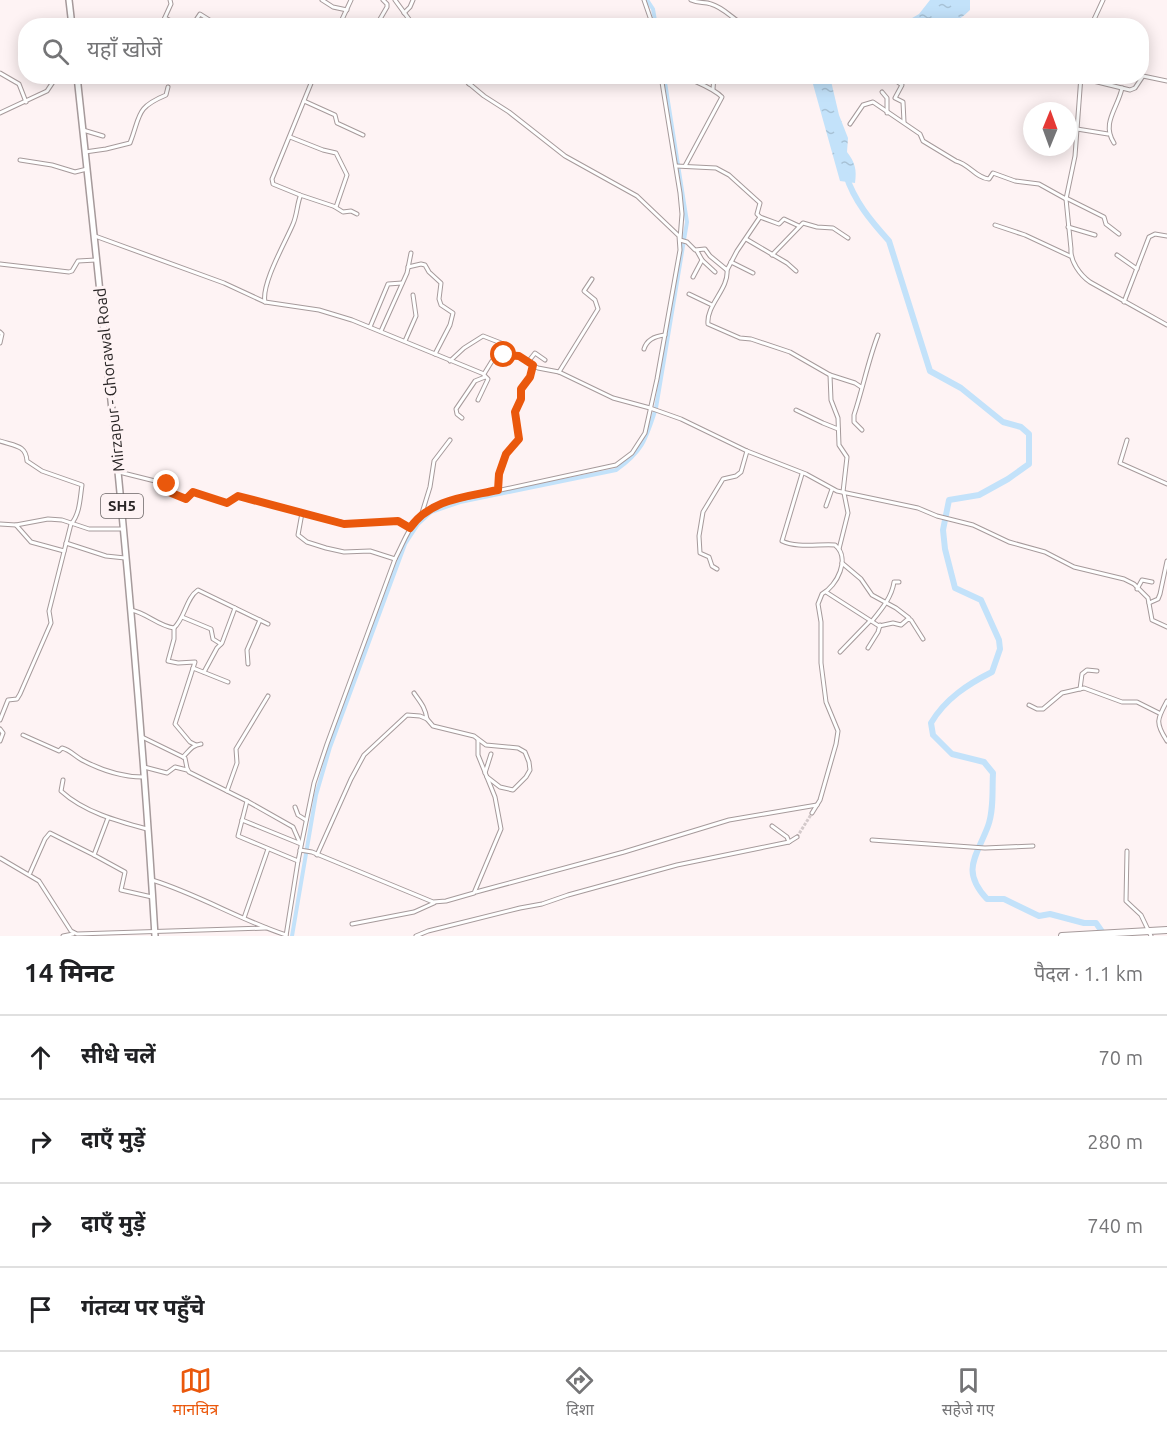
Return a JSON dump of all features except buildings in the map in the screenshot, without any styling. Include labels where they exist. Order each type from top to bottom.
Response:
[{"type":"highway","points":[[1062,936],[1123,932],[1151,934],[1167,930]]},
{"type":"main road","points":[[70,0],[71,18]]},
{"type":"main road","name":"Mirzapur - Ghorawal Road","points":[[78,84],[119,472],[141,736],[154,933]]},
{"type":"street","points":[[165,18],[170,0]]},
{"type":"street","points":[[322,0],[333,7],[347,10]]},
{"type":"street","points":[[343,18],[351,0]]},
{"type":"street","points":[[381,18],[387,7],[383,0]]},
{"type":"street","points":[[395,0],[408,18]]},
{"type":"street","points":[[404,13],[413,0]]},
{"type":"street","points":[[644,0],[650,18]]},
{"type":"street","points":[[691,0],[698,3],[713,2],[734,18]]},
{"type":"street","points":[[1095,18],[1103,0]]},
{"type":"street","points":[[0,73],[18,83]]},
{"type":"street","points":[[1149,77],[1167,81]]},
{"type":"street","points":[[20,84],[26,102]]},
{"type":"street","points":[[0,113],[47,91],[52,84]]},
{"type":"street","points":[[311,84],[272,181],[273,184],[334,206],[344,212],[351,211],[357,214]]},
{"type":"street","points":[[469,84],[565,156],[637,196],[682,241],[697,251],[702,260],[715,272]]},
{"type":"street","points":[[301,844],[314,783],[327,744],[395,560],[410,528],[421,515],[441,503],[610,468],[623,461],[642,438],[654,409],[682,241],[682,207],[663,84]]},
{"type":"street","points":[[684,166],[722,97],[713,89],[699,84]]},
{"type":"street","points":[[713,84],[713,89]]},
{"type":"street","points":[[901,84],[895,98],[903,102],[904,122]]},
{"type":"street","points":[[1070,256],[1067,199],[1075,159],[1081,84]]},
{"type":"street","points":[[1107,84],[1130,90],[1137,84]]},
{"type":"street","points":[[85,152],[130,143],[143,108],[150,101],[166,95],[168,87]]},
{"type":"street","points":[[1114,143],[1109,134],[1108,125],[1122,88]]},
{"type":"street","points":[[882,92],[887,98],[887,113]]},
{"type":"street","points":[[304,101],[334,115],[337,123],[363,135]]},
{"type":"street","points":[[850,123],[863,105],[873,102],[904,122],[912,131],[920,134],[923,141],[956,161],[962,162],[972,172],[985,179],[989,179],[993,173],[1016,181],[1039,184],[1104,217],[1106,224],[1119,234]]},
{"type":"street","points":[[1078,129],[1109,134]]},
{"type":"street","points":[[83,130],[103,136]]},
{"type":"street","points":[[290,136],[338,154],[347,175],[338,205],[334,206]]},
{"type":"street","points":[[20,160],[52,165],[75,172],[87,169]]},
{"type":"street","points":[[677,166],[714,167],[726,173],[760,202],[758,214],[760,217],[774,224],[779,224],[784,219],[799,226]]},
{"type":"street","points":[[265,302],[265,291],[298,209],[300,195]]},
{"type":"street","points":[[760,217],[727,270],[727,278],[712,305],[708,324],[740,338],[751,339],[790,352],[830,375],[855,383],[862,388]]},
{"type":"street","points":[[772,255],[804,223],[833,228],[848,238]]},
{"type":"street","points":[[995,225],[1016,231],[1070,256],[1083,277],[1167,325]]},
{"type":"street","points":[[1069,228],[1095,235]]},
{"type":"street","points":[[1125,301],[1152,235],[1167,236]]},
{"type":"street","points":[[93,236],[224,283],[265,302],[319,310],[381,331],[450,361],[475,369],[488,379],[478,400]]},
{"type":"street","points":[[746,239],[789,265],[796,272]]},
{"type":"street","points":[[697,251],[705,249],[727,270]]},
{"type":"street","points":[[381,331],[402,283],[411,253]]},
{"type":"street","points":[[1117,255],[1137,268]]},
{"type":"street","points":[[0,264],[69,272],[78,261],[96,260]]},
{"type":"street","points":[[693,277],[702,260]]},
{"type":"street","points":[[731,262],[753,273]]},
{"type":"street","points":[[408,267],[425,265],[441,283],[439,299],[441,305],[453,312],[450,325],[435,354]]},
{"type":"street","points":[[559,372],[598,309],[595,300],[584,291],[592,279]]},
{"type":"street","points":[[370,327],[388,284],[402,283]]},
{"type":"street","points":[[689,294],[712,305]]},
{"type":"street","points":[[405,341],[416,316],[413,295]]},
{"type":"street","points":[[0,332],[2,334],[0,344]]},
{"type":"street","points":[[644,349],[646,343],[653,338],[665,334]]},
{"type":"street","points":[[862,430],[854,419],[878,335]]},
{"type":"street","points":[[450,361],[464,348],[483,336],[501,343],[500,353],[492,361],[484,376],[475,381],[456,409],[457,414],[462,418]]},
{"type":"street","points":[[500,353],[519,356],[533,365],[559,372],[613,398],[654,409],[810,477],[832,489],[912,506],[937,516],[980,528],[1009,542],[1045,552],[1074,567],[1124,579],[1148,598],[1150,617],[1167,627]]},
{"type":"street","points":[[528,362],[535,353],[545,360]]},
{"type":"street","points":[[498,490],[499,474],[506,454],[519,439],[515,412],[521,399],[521,389],[530,377],[533,365]]},
{"type":"street","points":[[812,813],[818,805],[837,737],[837,728],[828,708],[821,663],[821,622],[818,604],[822,594],[840,574],[842,563],[839,549],[848,513],[843,492],[847,457],[840,448],[838,418],[831,396],[830,375]]},
{"type":"street","points":[[796,410],[838,429]]},
{"type":"street","points":[[421,515],[430,487],[434,461],[450,440]]},
{"type":"street","points":[[1127,440],[1120,463],[1167,484]]},
{"type":"street","points":[[0,441],[24,449],[27,453],[27,461],[35,468],[82,486],[80,505],[71,524],[49,611],[51,623],[20,694],[2,707],[0,720]]},
{"type":"street","points":[[717,569],[712,565],[709,557],[700,554],[699,536],[702,517],[723,479],[736,476],[741,472],[747,451]]},
{"type":"street","points":[[119,472],[167,484],[169,492],[186,499],[193,492],[227,503],[238,496],[350,524],[398,521],[410,528]]},
{"type":"street","points":[[802,474],[782,541],[803,545],[835,545],[839,549]]},
{"type":"street","points":[[826,506],[832,489]]},
{"type":"street","points":[[302,513],[298,535],[307,542],[344,552],[370,551],[395,560]]},
{"type":"street","points":[[0,524],[16,525],[48,519],[62,520],[89,529],[124,529]]},
{"type":"street","points":[[16,525],[31,542],[64,551]]},
{"type":"street","points":[[66,543],[111,557],[126,558]]},
{"type":"street","points":[[1149,603],[1158,599],[1165,583],[1167,561]]},
{"type":"street","points":[[842,563],[863,581],[872,595],[905,614],[923,639]]},
{"type":"street","points":[[1137,588],[1142,580],[1152,582]]},
{"type":"street","points":[[840,652],[871,621],[885,602],[894,582],[899,582]]},
{"type":"street","points":[[196,745],[190,742],[175,724],[195,661],[178,663],[168,661],[174,639],[174,627],[197,590],[268,624]]},
{"type":"street","points":[[826,592],[880,625],[893,623],[901,625],[910,620]]},
{"type":"street","points":[[204,672],[221,644],[235,608]]},
{"type":"street","points":[[131,610],[142,612],[166,626],[174,627]]},
{"type":"street","points":[[182,617],[211,629],[213,639],[221,644]]},
{"type":"street","points":[[248,664],[247,650],[260,620]]},
{"type":"street","points":[[868,648],[880,625]]},
{"type":"street","points":[[194,668],[228,682]]},
{"type":"street","points":[[1080,689],[1082,674],[1087,670],[1097,671]]},
{"type":"street","points":[[1029,705],[1037,709],[1043,708],[1062,693],[1080,689],[1092,690],[1124,703],[1137,702],[1159,714]]},
{"type":"street","points":[[414,693],[417,700],[424,706],[427,719],[433,726],[470,735],[489,746],[521,749],[526,753],[529,762],[528,773],[513,790],[500,787],[486,775]]},
{"type":"street","points":[[227,791],[237,763],[236,749],[268,696]]},
{"type":"street","points":[[1167,702],[1159,714],[1159,730],[1167,741]]},
{"type":"street","points":[[317,855],[351,779],[367,752],[407,715],[427,719]]},
{"type":"street","points":[[0,729],[3,733],[0,741]]},
{"type":"street","points":[[23,735],[59,751],[62,748],[67,749],[82,760],[126,777],[143,777]]},
{"type":"street","points":[[141,736],[183,757],[187,762],[187,770]]},
{"type":"street","points":[[476,892],[501,829],[495,797],[478,755],[478,740]]},
{"type":"street","points":[[183,757],[187,750],[201,744]]},
{"type":"street","points":[[486,775],[491,754]]},
{"type":"street","points":[[142,767],[167,773],[175,767],[187,770],[248,801],[293,827],[302,851],[298,861],[286,935],[171,886],[151,880]]},
{"type":"street","points":[[63,780],[60,789],[65,795],[108,818],[148,830]]},
{"type":"street","points":[[248,801],[238,836],[298,861]]},
{"type":"street","points":[[352,924],[414,912],[436,903],[624,852],[729,820],[818,805]]},
{"type":"street","points":[[295,807],[298,815],[306,820]]},
{"type":"street","points":[[94,855],[108,818]]},
{"type":"street","points":[[242,820],[301,844]]},
{"type":"street","points":[[772,826],[787,837],[789,842]]},
{"type":"street","points":[[30,874],[50,833],[125,872],[121,890],[152,897]]},
{"type":"street","points":[[416,936],[513,909],[549,902],[677,865],[789,842],[797,837]]},
{"type":"street","points":[[872,840],[986,848],[1033,846]]},
{"type":"street","points":[[244,918],[268,849]]},
{"type":"street","points":[[302,851],[312,852],[436,903]]},
{"type":"street","points":[[1127,851],[1126,901],[1141,915],[1151,934]]},
{"type":"street","points":[[0,858],[30,874],[42,885],[74,934]]},
{"type":"street","points":[[63,936],[266,928]]},
{"type":"water","points":[[930,0],[970,0],[970,10],[960,18],[912,18],[919,14]]},
{"type":"water","points":[[813,84],[832,84],[839,115],[848,138],[847,152],[855,166],[855,183],[840,181]]},
{"type":"waterway","points":[[647,0],[653,9],[655,18]]},
{"type":"waterway","points":[[292,936],[316,795],[330,747],[405,544],[418,524],[431,512],[460,502],[616,470],[632,457],[646,436],[656,408],[687,222],[665,84]]},
{"type":"waterway","points":[[846,175],[858,202],[889,241],[930,371],[961,388],[1003,422],[1021,427],[1029,434],[1029,464],[979,495],[949,500],[943,530],[945,549],[955,588],[981,600],[999,640],[1000,649],[992,672],[958,693],[931,723],[933,735],[952,754],[984,762],[993,773],[991,813],[973,863],[974,880],[987,899],[1004,899],[1039,916],[1050,914],[1084,923],[1096,923],[1105,936]]},
{"type":"tunnel","points":[[797,837],[812,813]]},
{"type":"route","points":[[167,484],[168,492],[186,499],[193,492],[227,503],[238,496],[344,524],[398,521],[410,528],[423,513],[435,505],[498,490],[498,478],[506,454],[519,439],[515,412],[521,399],[522,386],[530,377],[533,365],[519,356],[504,355]]}]
